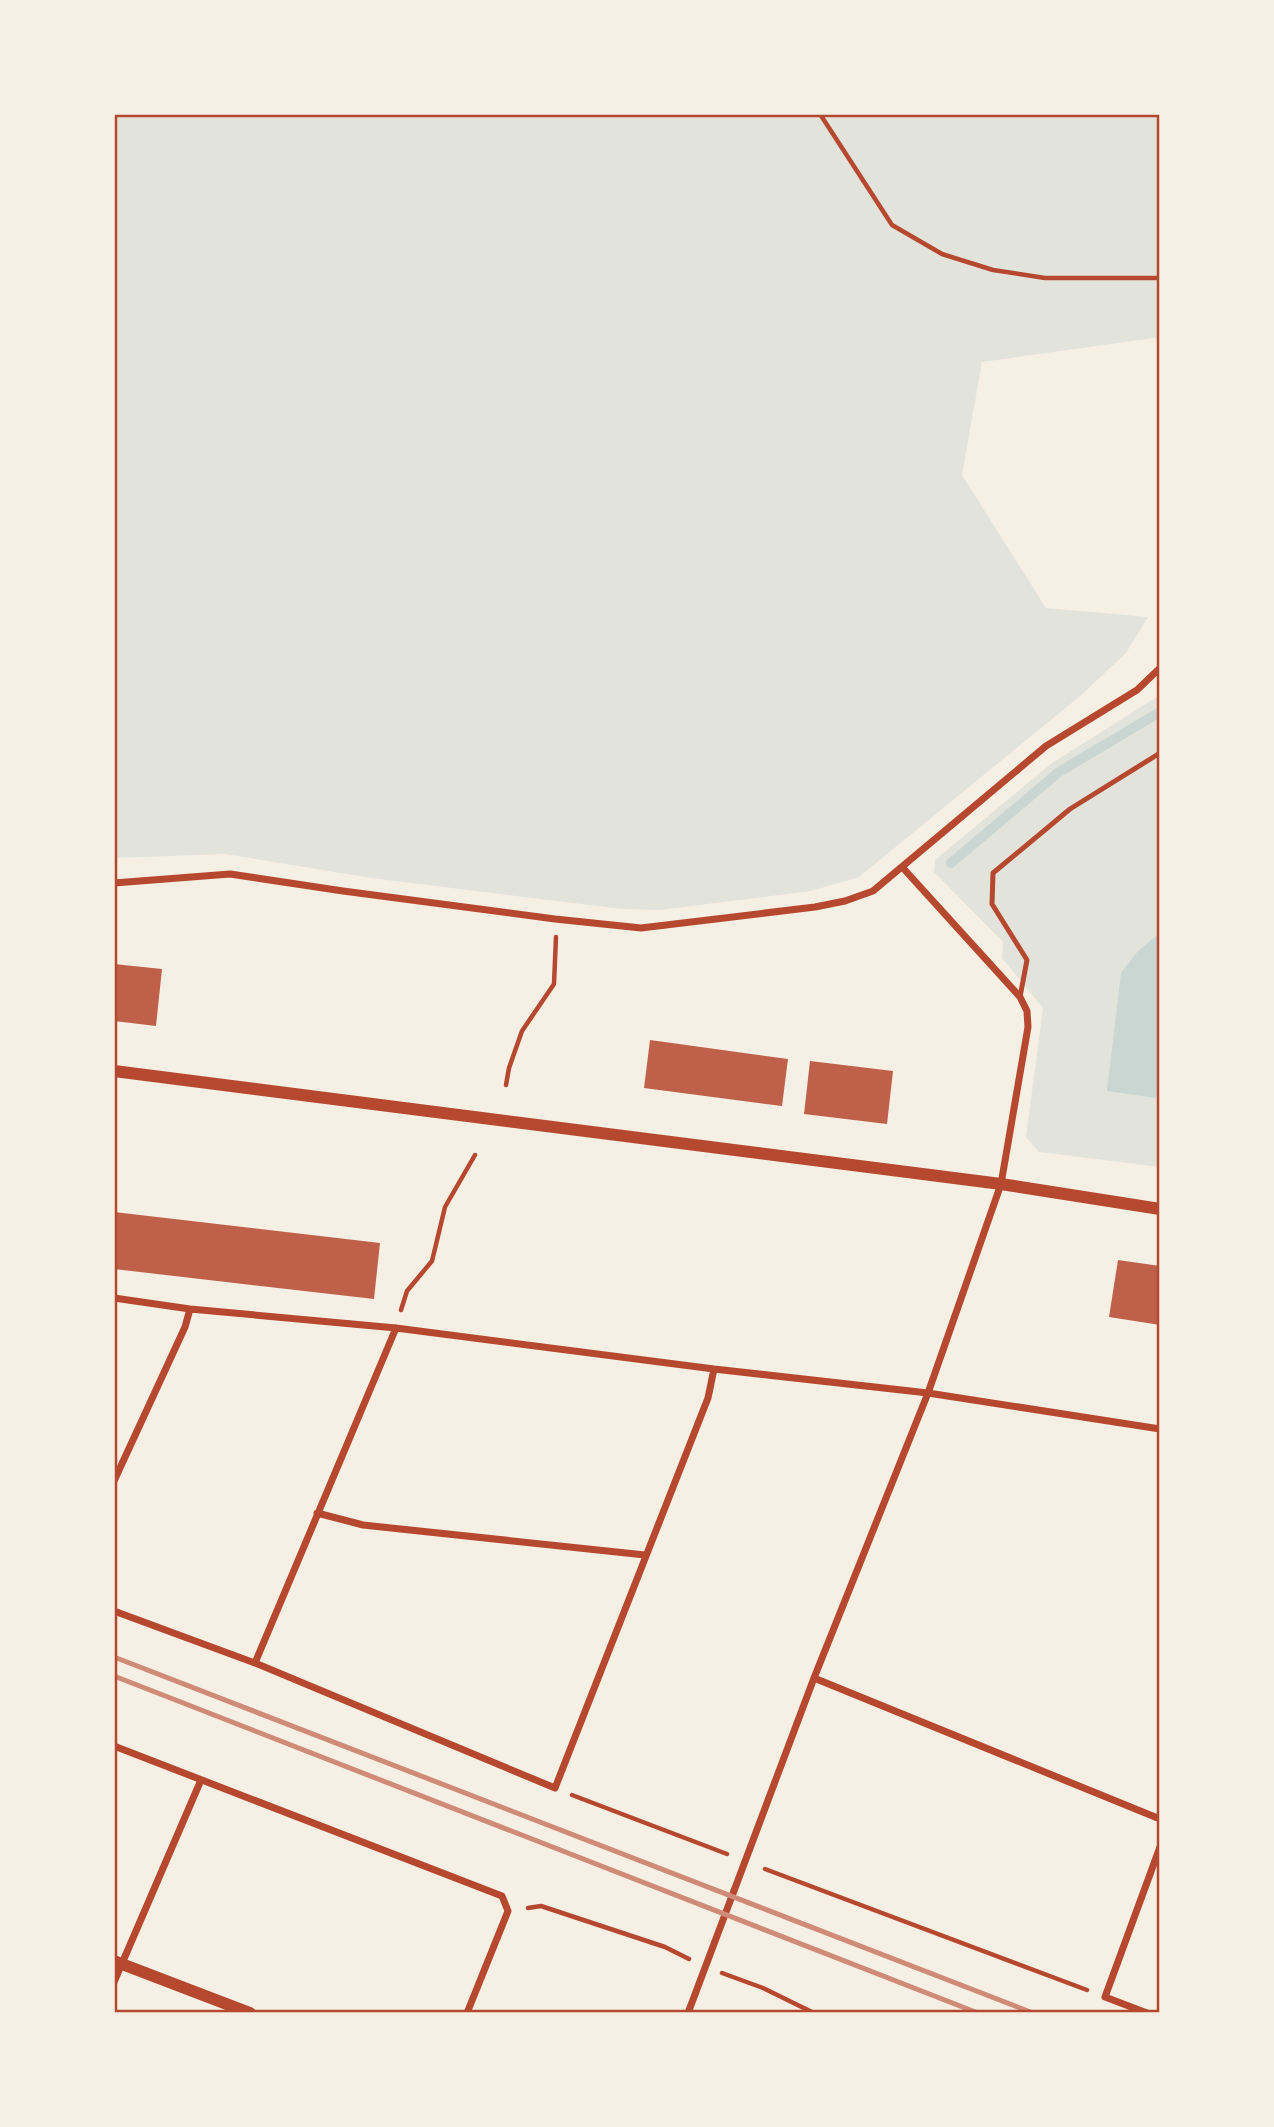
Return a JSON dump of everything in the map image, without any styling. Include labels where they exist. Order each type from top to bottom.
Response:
[{"type":"street","points":[[114,883],[230,874],[555,919],[641,928],[845,901],[873,891],[1046,746],[1137,690],[1160,668]]},
{"type":"street","points":[[688,2013],[814,1678],[928,1393],[1002,1184],[1028,1027],[1027,1011],[1020,997],[903,868]]},
{"type":"street","points":[[114,1072],[1002,1184],[1160,1209]]},
{"type":"street","points":[[114,1298],[190,1309],[396,1328],[928,1393],[1160,1429]]},
{"type":"street","points":[[114,1481],[185,1327],[190,1309]]},
{"type":"street","points":[[255,1663],[396,1328]]},
{"type":"street","points":[[114,1611],[255,1663],[555,1788],[708,1398],[714,1368]]},
{"type":"street","points":[[317,1513],[363,1525],[645,1555]]},
{"type":"street","points":[[814,1678],[1160,1819]]},
{"type":"street","points":[[114,1746],[502,1896],[508,1911],[467,2013]]},
{"type":"street","points":[[114,1982],[118,1962],[201,1780]]},
{"type":"street","points":[[1147,2013],[1105,1997],[1160,1847]]},
{"type":"street","points":[[118,1962],[250,2013]]},
{"type":"lane","points":[[1020,997],[1027,960],[992,904],[993,873],[1070,809],[1160,752]]},
{"type":"path","points":[[820,114],[892,225],[942,254],[993,270],[1045,278],[1160,278]]},
{"type":"path","points":[[506,1085],[522,1031],[554,984],[555,919]]},
{"type":"path","points":[[396,1328],[407,1291],[432,1261],[445,1207],[475,1155]]},
{"type":"path","points":[[555,1788],[1105,1997]]},
{"type":"path","points":[[508,1911],[541,1906],[664,1947],[706,1967],[763,1988],[814,2013]]},
{"type":"shaded area","points":[[114,114],[1160,114],[1160,340],[1154,338],[982,362],[962,475],[1046,608],[1148,617],[1126,653],[1079,697],[859,877],[811,891],[659,910],[622,909],[371,878],[225,854],[114,858]]},
{"type":"shaded area","points":[[1160,695],[1160,1167],[1039,1152],[1026,1137],[1043,1008],[1002,958],[1003,942],[934,872],[935,860],[1052,763]]},
{"type":"shaded area","points":[[1160,933],[1160,1076],[1156,1098],[1107,1091],[1121,973],[1138,951]]},
{"type":"building","points":[[114,964],[162,969],[156,1026],[114,1021]]},
{"type":"building","points":[[650,1040],[788,1059],[782,1106],[644,1088]]},
{"type":"building","points":[[810,1061],[893,1071],[887,1124],[804,1114]]},
{"type":"building","points":[[114,1212],[380,1243],[374,1299],[114,1269]]},
{"type":"building","points":[[1118,1260],[1160,1266],[1160,1325],[1109,1317]]},
{"type":"waterway","points":[[951,863],[1059,772],[1160,712]]},
{"type":"railway","points":[[114,1657],[1033,2013]]},
{"type":"railway","points":[[114,1676],[978,2013]]}]
